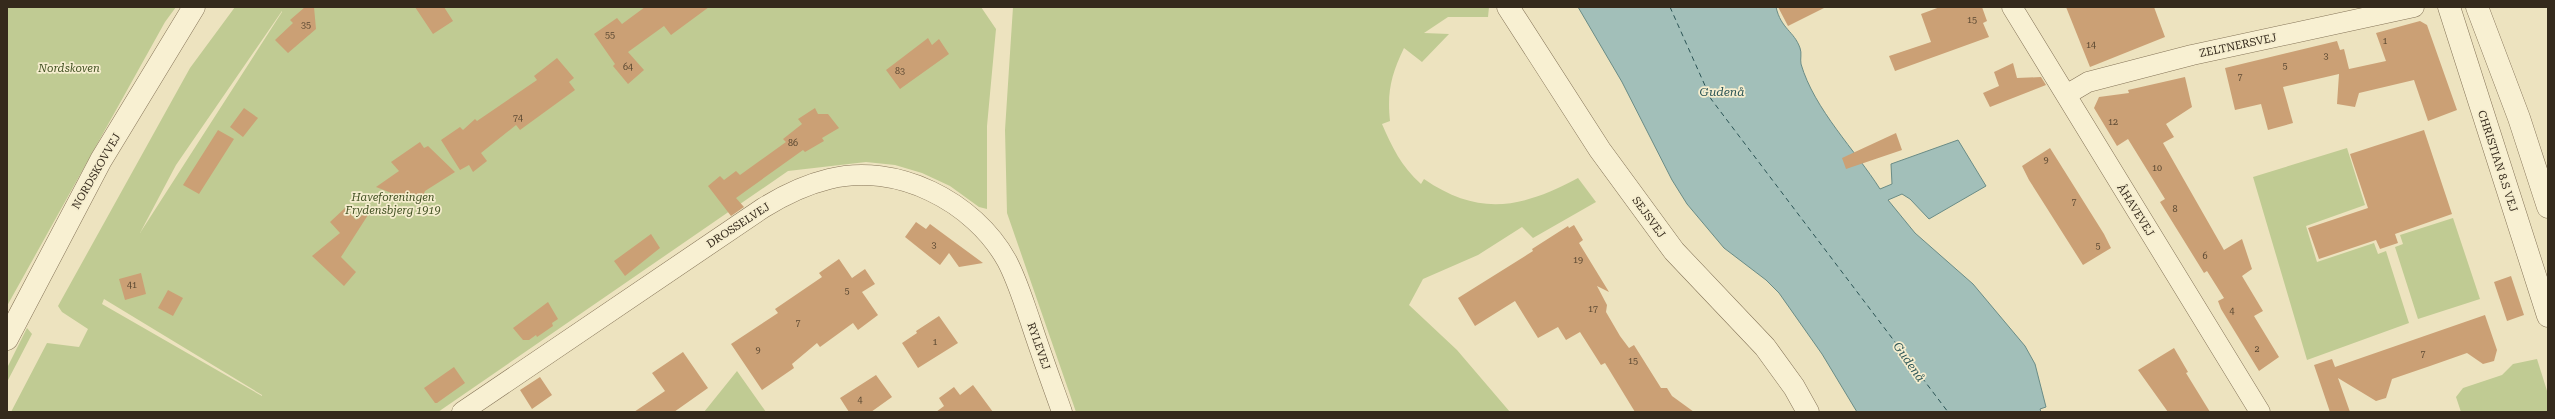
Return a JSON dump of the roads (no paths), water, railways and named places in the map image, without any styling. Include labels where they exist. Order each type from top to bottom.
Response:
[{"type":"street","name":"NORDSKOVVEJ","points":[[7,340],[101,160],[194,7]]},
{"type":"street","name":"SEJSVEJ","points":[[1508,7],[1600,150],[1674,251],[1765,347],[1794,387],[1808,412]]},
{"type":"street","name":"ÅHAVEVEJ","points":[[2012,7],[2260,412]]},
{"type":"street","name":"ZELTNERSVEJ","points":[[2066,95],[2088,82],[2192,55],[2414,7]]},
{"type":"street","name":"CHRISTIAN 8.S VEJ","points":[[2449,7],[2548,316]]},
{"type":"street","points":[[2477,7],[2519,118],[2548,207]]},
{"type":"street","name":"DROSSELVEJ","points":[[462,412],[763,208],[795,189],[830,178],[867,175],[904,181],[938,194],[969,215],[994,242],[1016,280]]},
{"type":"street","name":"RYLEVEJ","points":[[1016,280],[1062,412]]},
{"type":"water","name":"Gudenå","points":[[1578,7],[1776,7],[1781,20],[1800,48],[1801,64],[1815,97],[1836,129],[1880,189],[1892,184],[1891,164],[1958,140],[1986,186],[1929,219],[1910,199],[1902,194],[1888,200],[1915,233],[1973,284],[2025,346],[2035,364],[2046,407],[2040,409],[2041,412],[1857,412],[1822,354],[1779,293],[1766,280],[1724,248],[1687,204],[1672,180],[1622,82]]},
{"type":"park label","name":"Nordskoven","points":[[69,68]]},
{"type":"park label","name":"Haveforeningen Frydensbjerg 1919","points":[[393,203]]}]
